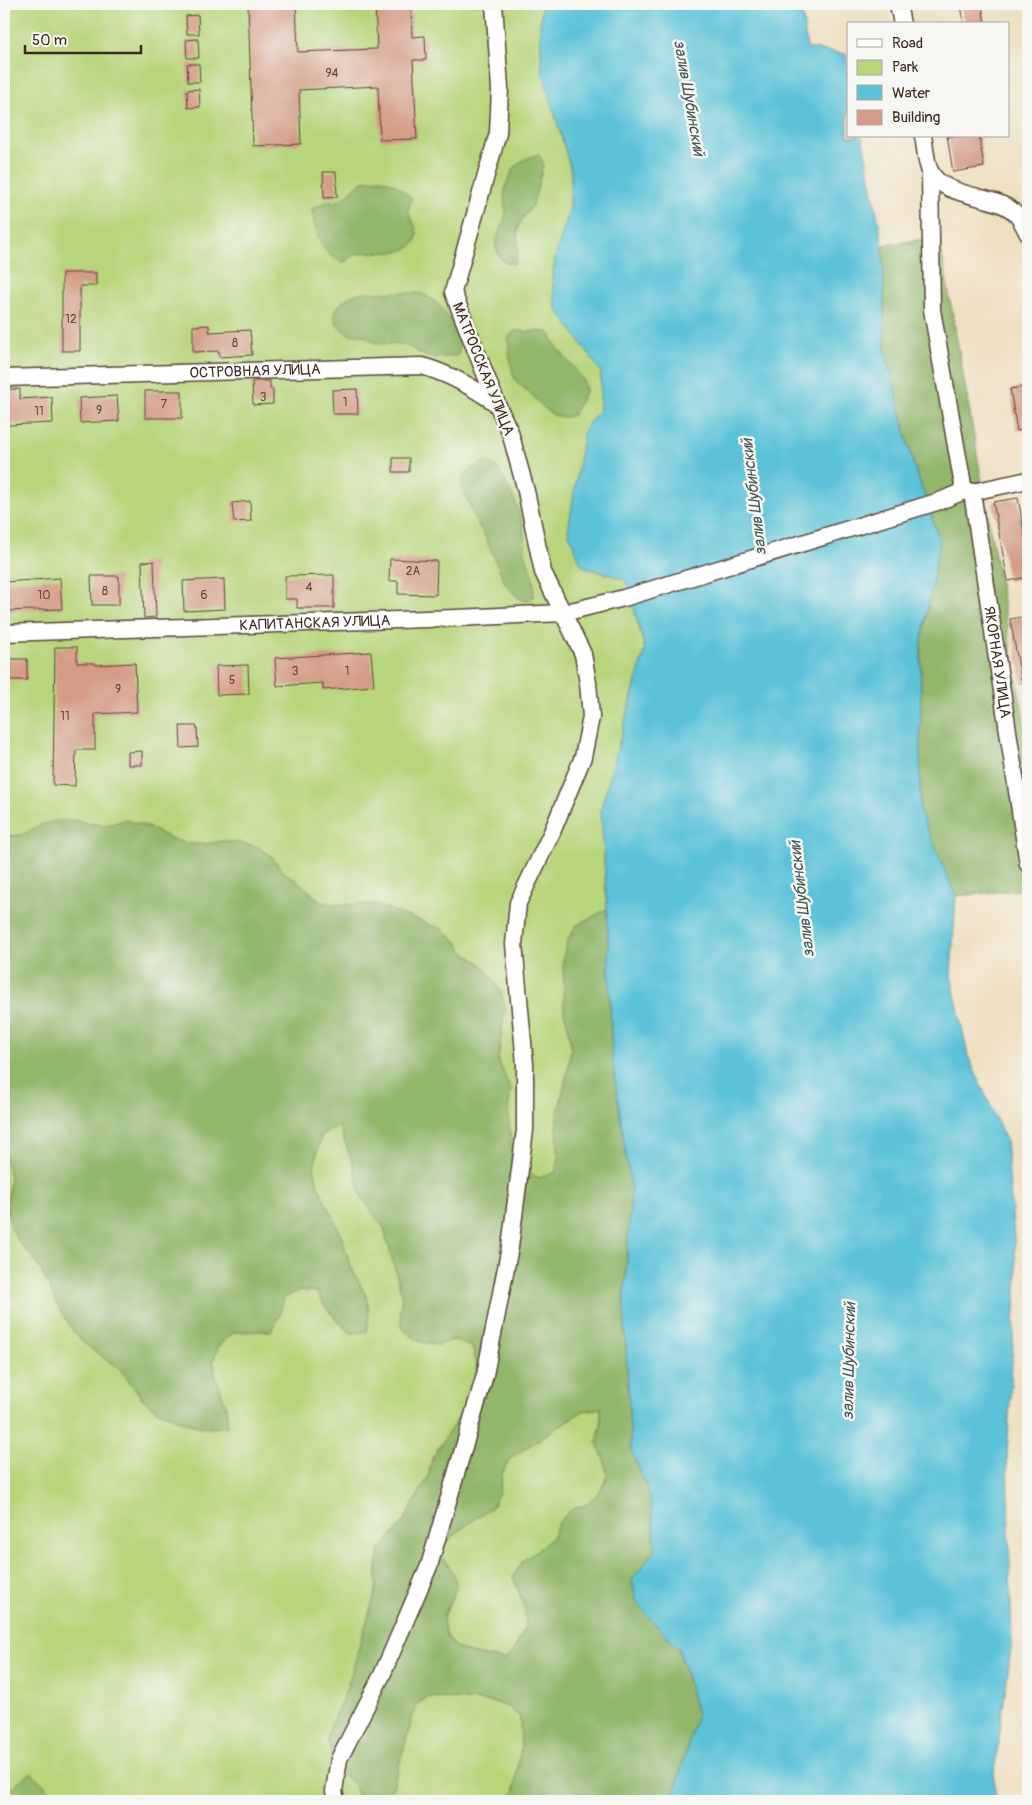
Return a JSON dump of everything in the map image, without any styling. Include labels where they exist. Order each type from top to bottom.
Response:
[{"type":"street","name":"МАТРОССКАЯ УЛИЦА","points":[[336,1801],[334,1791],[339,1759],[382,1675],[429,1566],[486,1375],[509,1256],[525,1130],[525,1064],[514,944],[518,903],[552,832],[583,757],[591,717],[583,654],[544,572],[526,490],[510,432],[496,404],[453,292],[498,133],[500,88],[494,4]]},
{"type":"street","points":[[898,4],[902,22]]},
{"type":"street","name":"ЯКОРНАЯ УЛИЦА","points":[[923,138],[930,172],[932,310],[968,491],[1028,864]]},
{"type":"street","points":[[930,172],[942,184],[956,191],[1005,205],[1020,218],[1028,234]]},
{"type":"street","name":"ОСТРОВНАЯ УЛИЦА","points":[[4,378],[422,366],[443,372],[471,386],[496,404]]},
{"type":"street","name":"КАПИТАНСКАЯ УЛИЦА","points":[[4,633],[446,619],[563,613],[624,598],[968,491],[1028,480]]},
{"type":"green space","points":[[4,4],[542,4],[540,28],[563,144],[571,170],[570,208],[556,255],[552,278],[556,307],[601,371],[600,409],[584,430],[582,566],[626,580],[645,649],[601,809],[607,909],[576,926],[563,995],[571,1047],[569,1065],[557,1118],[558,1154],[556,1172],[539,1178],[523,1171],[512,1157],[508,1108],[511,1091],[498,1060],[505,1008],[500,990],[490,975],[479,962],[466,954],[456,941],[375,904],[337,905],[321,902],[296,880],[282,871],[272,857],[223,841],[206,844],[188,844],[172,839],[143,825],[125,820],[107,825],[73,820],[39,826],[26,835],[4,836]]},
{"type":"green space","points":[[538,154],[543,167],[532,206],[519,225],[516,260],[514,264],[505,263],[497,250],[496,240],[506,214],[504,193],[506,185],[519,163]]},
{"type":"green space","points":[[380,179],[397,186],[411,198],[409,212],[416,229],[416,240],[407,249],[392,252],[359,253],[344,262],[329,255],[317,234],[312,209],[326,202],[335,202],[343,199],[362,181]]},
{"type":"green space","points":[[939,237],[1028,744],[1028,889],[956,896],[920,812],[921,645],[940,541],[913,463],[885,348],[883,245]]},
{"type":"green space","points":[[367,292],[418,293],[435,301],[455,327],[459,346],[458,355],[439,358],[425,356],[403,345],[379,344],[364,336],[349,334],[342,330],[335,319],[338,307],[347,298]]},
{"type":"green space","points":[[514,331],[548,332],[580,376],[586,390],[573,415],[559,417],[553,415],[516,381],[509,345],[509,337]]},
{"type":"green space","points":[[483,462],[489,463],[500,472],[522,520],[525,552],[534,585],[533,597],[525,601],[517,597],[505,583],[462,487],[462,479],[468,471]]},
{"type":"green space","points":[[73,820],[107,825],[125,820],[143,825],[172,839],[188,844],[206,844],[223,841],[258,847],[272,857],[282,871],[296,880],[321,902],[337,905],[375,904],[442,929],[456,941],[466,954],[479,962],[500,990],[505,1008],[498,1060],[511,1091],[508,1108],[512,1157],[523,1171],[539,1178],[556,1172],[558,1154],[557,1118],[569,1065],[571,1047],[564,1012],[563,958],[567,941],[576,926],[607,909],[612,1059],[631,1190],[624,1305],[631,1450],[650,1496],[656,1549],[632,1580],[637,1604],[679,1649],[697,1714],[672,1801],[513,1801],[521,1746],[520,1717],[509,1707],[494,1702],[428,1697],[416,1705],[389,1801],[359,1801],[354,1785],[341,1772],[332,1756],[327,1739],[332,1722],[346,1691],[376,1591],[380,1550],[403,1523],[428,1477],[432,1458],[472,1396],[477,1380],[477,1364],[472,1347],[455,1340],[437,1345],[418,1341],[403,1329],[400,1312],[402,1295],[384,1228],[362,1198],[352,1161],[339,1126],[322,1134],[314,1168],[318,1186],[340,1232],[351,1267],[367,1298],[369,1314],[367,1332],[351,1333],[332,1314],[317,1292],[300,1290],[284,1298],[279,1316],[271,1331],[234,1332],[219,1345],[213,1361],[216,1377],[227,1410],[227,1426],[208,1428],[189,1424],[156,1410],[143,1399],[121,1370],[76,1335],[57,1305],[42,1272],[21,1245],[11,1228],[7,1210],[10,1176],[4,1154],[4,836],[21,835],[45,824]],"holes":[[[601,1408],[601,1425],[597,1443],[604,1459],[607,1476],[600,1491],[587,1504],[572,1509],[559,1522],[552,1538],[522,1562],[513,1577],[525,1611],[526,1620],[521,1638],[505,1660],[468,1653],[459,1649],[447,1637],[443,1618],[456,1588],[455,1579],[450,1568],[439,1554],[449,1540],[462,1528],[492,1507],[499,1492],[502,1474],[510,1458],[583,1411]]]},
{"type":"green space","points":[[339,1126],[352,1161],[362,1198],[384,1227],[402,1295],[400,1312],[403,1329],[418,1341],[437,1345],[455,1340],[472,1347],[477,1364],[477,1381],[472,1396],[433,1458],[428,1477],[403,1523],[380,1550],[376,1591],[346,1691],[332,1722],[341,1772],[354,1785],[359,1801],[4,1801],[4,1154],[10,1176],[7,1210],[21,1245],[42,1272],[57,1305],[76,1335],[121,1370],[143,1399],[156,1410],[189,1424],[208,1428],[227,1426],[227,1410],[216,1377],[213,1361],[219,1345],[234,1332],[252,1330],[279,1316],[284,1298],[300,1290],[317,1292],[325,1307],[367,1298],[351,1267],[340,1232],[318,1186],[314,1168],[322,1134]]},
{"type":"green space","points":[[601,1408],[601,1425],[597,1443],[604,1459],[607,1475],[600,1491],[587,1504],[572,1510],[559,1522],[552,1538],[522,1562],[513,1577],[525,1611],[526,1620],[521,1638],[505,1660],[471,1653],[454,1647],[445,1633],[443,1617],[451,1602],[439,1554],[449,1540],[462,1528],[492,1507],[499,1492],[502,1474],[510,1458],[583,1411]]},
{"type":"green space","points":[[428,1697],[494,1702],[509,1707],[520,1717],[521,1746],[513,1801],[389,1801],[416,1705]]},
{"type":"green space","points":[[31,1773],[46,1785],[52,1801],[4,1801],[15,1784]]},
{"type":"water","name":"залив Шубинский","points":[[542,4],[801,4],[807,48],[846,54],[847,138],[862,138],[883,245],[885,348],[913,463],[940,541],[921,645],[920,812],[956,896],[951,975],[968,1056],[1006,1140],[1017,1273],[1007,1455],[1012,1643],[994,1773],[996,1801],[672,1801],[697,1714],[679,1649],[637,1604],[632,1580],[656,1549],[650,1496],[631,1450],[624,1305],[631,1190],[612,1059],[607,909],[601,809],[645,649],[626,580],[582,566],[568,531],[584,430],[600,409],[601,372],[556,307],[552,278],[556,255],[570,208],[571,170],[542,70],[540,28]]},
{"type":"building","points":[[248,4],[296,4],[298,52],[377,49],[375,4],[406,4],[407,9],[411,9],[412,37],[425,36],[426,60],[413,60],[417,139],[380,140],[378,86],[299,90],[301,144],[253,146]]},
{"type":"building","points":[[961,4],[982,4],[985,22],[964,22]]},
{"type":"building","points":[[198,15],[199,34],[187,34],[186,16]]},
{"type":"building","points":[[198,39],[199,58],[187,58],[186,40]]},
{"type":"building","points":[[187,64],[199,64],[200,82],[188,82]]},
{"type":"building","points":[[199,89],[200,107],[188,108],[187,90]]},
{"type":"building","points":[[947,138],[979,138],[984,167],[953,172]]},
{"type":"building","points":[[323,172],[336,172],[337,197],[324,198]]},
{"type":"building","points":[[62,273],[96,273],[96,286],[80,286],[80,351],[62,351]]},
{"type":"building","points":[[209,325],[209,332],[250,330],[252,355],[219,357],[219,351],[193,352],[193,326]]},
{"type":"building","points":[[252,381],[270,381],[270,389],[273,389],[273,404],[253,405]]},
{"type":"building","points":[[1028,386],[1028,429],[1017,431],[1010,389]]},
{"type":"building","points":[[6,389],[20,389],[20,399],[52,397],[53,423],[7,425]]},
{"type":"building","points":[[357,389],[358,414],[333,414],[332,390]]},
{"type":"building","points":[[145,391],[182,391],[182,418],[145,418]]},
{"type":"building","points":[[117,396],[119,421],[80,423],[79,398]]},
{"type":"building","points":[[393,458],[409,458],[409,472],[393,472]]},
{"type":"building","points":[[1018,498],[1028,554],[1028,577],[1008,581],[993,502]]},
{"type":"building","points":[[250,501],[251,521],[234,522],[232,503]]},
{"type":"building","points":[[390,559],[437,561],[436,595],[398,594],[398,581],[389,581]]},
{"type":"building","points":[[154,561],[156,617],[144,618],[142,562]]},
{"type":"building","points":[[334,575],[334,608],[297,608],[297,599],[285,599],[285,576]]},
{"type":"building","points":[[91,576],[119,576],[119,605],[92,605]]},
{"type":"building","points":[[60,578],[62,609],[4,611],[4,582]]},
{"type":"building","points":[[224,579],[225,609],[184,611],[183,581]]},
{"type":"building","points":[[1028,616],[1028,682],[1022,683],[1010,619]]},
{"type":"building","points":[[55,647],[77,647],[77,663],[95,663],[95,665],[135,663],[137,712],[95,714],[95,750],[76,750],[75,786],[53,785]]},
{"type":"building","points":[[371,652],[374,686],[323,690],[323,683],[277,686],[275,658]]},
{"type":"building","points":[[4,659],[27,659],[27,680],[4,680]]},
{"type":"building","points":[[248,665],[249,694],[217,695],[216,666]]},
{"type":"building","points":[[180,726],[197,726],[198,747],[181,748]]},
{"type":"building","points":[[142,751],[142,765],[128,765],[128,752]]}]
